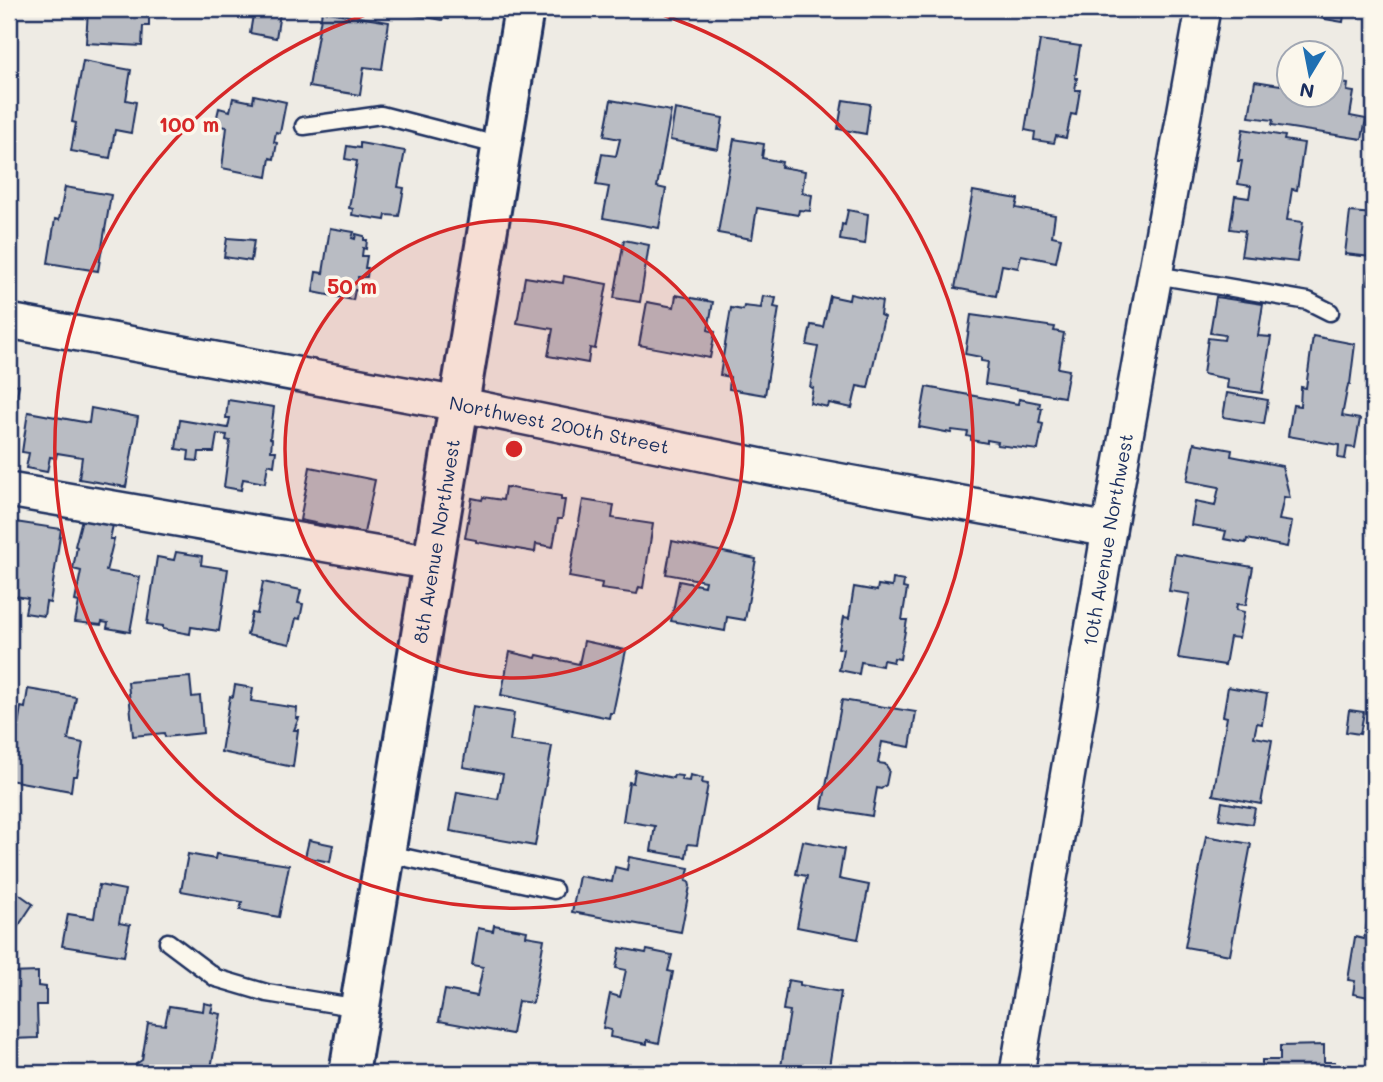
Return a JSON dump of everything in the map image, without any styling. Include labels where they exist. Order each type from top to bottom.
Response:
[{"type":"main road","name":"8th Avenue Northwest","points":[[349,1073],[524,9]]},
{"type":"street","name":"10th Avenue Northwest","points":[[1017,1073],[1109,530],[1203,9]]},
{"type":"street","name":"Northwest 200th Street","points":[[9,321],[458,404],[785,470],[1109,530]]},
{"type":"street","points":[[9,490],[432,563]]},
{"type":"lane","points":[[304,126],[381,115],[501,146]]},
{"type":"lane","points":[[1156,275],[1308,301],[1330,312]]},
{"type":"lane","points":[[384,853],[554,890]]},
{"type":"lane","points":[[168,942],[216,978],[267,993],[359,1008]]},
{"type":"building","points":[[88,9],[145,9],[145,12],[149,12],[149,26],[143,26],[142,46],[86,43]]},
{"type":"building","points":[[254,9],[280,13],[276,38],[250,33]]},
{"type":"building","points":[[398,9],[453,9],[450,10],[448,19],[442,20],[397,12]]},
{"type":"building","points":[[1302,9],[1345,9],[1343,22],[1301,15]]},
{"type":"building","points":[[322,11],[389,22],[382,69],[364,67],[360,95],[309,87]]},
{"type":"building","points":[[1040,40],[1080,46],[1075,78],[1075,90],[1080,90],[1076,115],[1071,114],[1066,138],[1056,136],[1054,143],[1034,140],[1035,132],[1025,130]]},
{"type":"building","points":[[83,61],[131,70],[126,100],[136,102],[131,133],[115,130],[110,158],[71,151],[76,123],[72,122]]},
{"type":"building","points":[[1255,81],[1274,84],[1274,108],[1344,108],[1344,83],[1348,84],[1347,91],[1354,92],[1350,116],[1366,119],[1362,139],[1272,125],[1273,120],[1249,117]]},
{"type":"building","points":[[254,95],[286,102],[280,133],[276,132],[274,159],[270,158],[267,177],[222,168],[227,127],[215,125],[219,108],[230,111],[233,98],[253,102]]},
{"type":"building","points":[[611,100],[671,111],[657,187],[666,189],[659,228],[603,218],[609,187],[596,185],[602,154],[616,156],[620,139],[604,136]]},
{"type":"building","points":[[843,100],[870,104],[866,134],[838,129]]},
{"type":"building","points":[[675,109],[723,118],[718,149],[670,140]]},
{"type":"building","points":[[1243,129],[1285,136],[1284,140],[1304,143],[1297,190],[1292,189],[1287,220],[1303,222],[1297,262],[1241,256],[1245,231],[1230,229],[1235,196],[1249,198],[1251,186],[1238,184]]},
{"type":"building","points":[[734,139],[764,144],[762,158],[782,162],[781,167],[805,171],[802,193],[812,195],[810,211],[799,210],[798,215],[757,208],[752,239],[718,233]]},
{"type":"building","points":[[360,143],[405,151],[398,187],[404,188],[399,216],[386,215],[385,220],[352,215],[353,209],[349,208],[357,161],[345,159],[347,146],[360,148]]},
{"type":"building","points":[[65,187],[111,195],[98,271],[48,263],[55,219],[59,220]]},
{"type":"building","points":[[973,191],[1018,199],[1016,208],[1055,215],[1052,236],[1061,238],[1056,262],[1021,255],[1018,268],[1002,265],[996,296],[955,288]]},
{"type":"building","points":[[848,210],[868,214],[865,244],[840,240],[842,224],[845,225]]},
{"type":"building","points":[[1350,212],[1374,214],[1374,285],[1368,284],[1371,257],[1345,254]]},
{"type":"building","points":[[330,228],[354,232],[352,238],[355,239],[356,234],[367,240],[362,256],[367,256],[367,277],[358,277],[359,291],[355,290],[353,300],[313,292],[316,272],[323,273]]},
{"type":"building","points":[[227,238],[254,240],[251,261],[224,257]]},
{"type":"building","points":[[624,240],[649,245],[640,302],[614,298]]},
{"type":"building","points":[[564,276],[607,284],[595,349],[590,348],[588,363],[548,356],[553,329],[517,323],[525,277],[563,283]]},
{"type":"building","points":[[850,294],[882,301],[880,315],[884,317],[868,388],[857,386],[852,408],[829,403],[828,407],[810,403],[813,388],[810,387],[818,347],[807,345],[811,325],[823,327],[830,296],[849,300]]},
{"type":"building","points":[[676,295],[713,302],[708,330],[715,332],[710,358],[639,345],[647,302],[674,307]]},
{"type":"building","points":[[763,296],[776,298],[774,307],[779,308],[765,395],[729,389],[730,377],[720,375],[731,308],[761,308]]},
{"type":"building","points":[[1216,297],[1263,304],[1258,336],[1271,337],[1262,393],[1227,388],[1228,379],[1203,374],[1208,338],[1224,340],[1225,335],[1210,333]]},
{"type":"building","points":[[971,315],[1055,327],[1054,331],[1064,333],[1058,368],[1069,370],[1064,397],[985,384],[988,362],[981,361],[981,357],[965,354]]},
{"type":"building","points":[[1313,336],[1355,344],[1350,384],[1342,416],[1360,419],[1355,448],[1347,447],[1345,459],[1338,458],[1339,445],[1288,436],[1293,405],[1300,406],[1301,387],[1306,388]]},
{"type":"building","points":[[9,383],[19,385],[9,434]]},
{"type":"building","points":[[926,387],[1018,404],[1019,399],[1040,403],[1039,408],[1042,408],[1039,423],[1043,424],[1038,450],[997,445],[998,442],[987,440],[987,443],[971,440],[971,437],[967,436],[968,432],[952,430],[951,433],[919,427]]},
{"type":"building","points":[[1227,393],[1268,400],[1264,424],[1223,417]]},
{"type":"building","points":[[228,400],[274,407],[270,438],[271,451],[276,451],[274,466],[268,464],[265,483],[243,479],[241,490],[224,487],[230,441],[226,440],[227,435],[217,434],[214,452],[199,452],[198,461],[188,460],[189,451],[176,449],[180,420],[228,428]]},
{"type":"building","points":[[91,408],[138,417],[126,487],[79,479],[82,457],[57,453],[56,458],[50,457],[47,472],[26,468],[29,453],[22,452],[28,412],[89,423]]},
{"type":"building","points":[[1194,443],[1232,450],[1231,456],[1282,466],[1290,498],[1284,497],[1279,520],[1292,522],[1287,547],[1247,539],[1246,543],[1224,539],[1226,531],[1191,525],[1195,502],[1215,506],[1219,487],[1187,481]]},
{"type":"building","points":[[310,467],[375,480],[364,533],[300,520]]},
{"type":"building","points":[[505,487],[561,496],[561,500],[565,500],[553,547],[536,544],[535,552],[465,538],[472,498],[503,500]]},
{"type":"building","points":[[583,500],[614,505],[612,518],[653,524],[643,588],[639,587],[637,594],[601,589],[602,583],[569,577]]},
{"type":"building","points":[[82,519],[113,525],[110,539],[114,539],[106,571],[140,577],[130,632],[107,628],[108,623],[102,622],[101,625],[75,622],[79,602],[75,601],[81,571],[73,569],[75,546]]},
{"type":"building","points":[[9,521],[61,529],[50,603],[46,602],[44,616],[25,613],[28,598],[9,595]]},
{"type":"building","points":[[672,541],[756,559],[745,620],[727,617],[725,631],[671,621],[679,581],[704,586],[705,581],[666,574]]},
{"type":"building","points":[[176,552],[202,556],[201,565],[228,569],[219,631],[191,627],[190,634],[147,624],[157,557],[174,560]]},
{"type":"building","points":[[1175,554],[1253,567],[1246,605],[1237,604],[1236,610],[1244,612],[1239,638],[1230,637],[1225,665],[1178,658],[1190,594],[1169,591]]},
{"type":"building","points":[[893,579],[904,581],[903,588],[907,589],[902,620],[907,620],[900,659],[894,658],[893,662],[883,660],[882,666],[861,662],[859,674],[839,670],[843,649],[838,648],[844,617],[849,618],[854,587],[877,591],[878,585],[892,587]]},
{"type":"building","points":[[263,582],[301,590],[298,603],[303,604],[300,619],[296,618],[290,644],[247,635],[252,613],[257,614]]},
{"type":"building","points":[[584,641],[626,650],[613,713],[610,713],[609,718],[501,695],[510,652],[579,664]]},
{"type":"building","points":[[190,677],[192,697],[200,696],[203,733],[165,737],[164,733],[133,736],[128,682]]},
{"type":"building","points":[[235,685],[253,688],[251,701],[297,708],[296,718],[299,718],[294,730],[298,730],[293,767],[221,752],[230,696],[233,697]]},
{"type":"building","points":[[1228,687],[1267,694],[1262,724],[1257,723],[1254,737],[1272,740],[1261,804],[1213,795],[1227,717],[1223,716]]},
{"type":"building","points":[[28,689],[76,697],[68,740],[83,743],[77,776],[73,776],[71,791],[9,780],[21,707],[25,708]]},
{"type":"building","points":[[842,700],[916,712],[910,747],[882,742],[878,763],[885,764],[889,770],[886,785],[881,789],[877,788],[872,816],[822,808]]},
{"type":"building","points":[[473,706],[514,713],[510,741],[552,746],[535,846],[450,831],[457,792],[498,799],[503,774],[463,767]]},
{"type":"building","points":[[1349,710],[1364,712],[1360,734],[1346,732]]},
{"type":"building","points":[[635,770],[673,778],[674,775],[682,776],[681,780],[689,781],[690,775],[703,778],[702,783],[708,784],[697,845],[688,844],[686,857],[651,851],[655,826],[623,821],[629,782],[633,783]]},
{"type":"building","points":[[1222,802],[1255,808],[1252,824],[1219,819]]},
{"type":"building","points":[[1206,836],[1251,844],[1230,955],[1185,947]]},
{"type":"building","points":[[309,840],[333,845],[330,862],[305,857]]},
{"type":"building","points":[[803,841],[844,849],[839,879],[869,885],[858,939],[797,927],[807,876],[796,874]]},
{"type":"building","points":[[188,854],[215,859],[216,854],[289,865],[279,917],[240,910],[242,902],[181,891]]},
{"type":"building","points":[[629,857],[689,868],[686,881],[690,886],[681,932],[572,912],[579,876],[612,882],[615,867],[627,870]]},
{"type":"building","points":[[99,885],[125,890],[119,923],[130,925],[124,956],[62,946],[68,914],[94,918]]},
{"type":"building","points":[[9,887],[33,904],[9,940]]},
{"type":"building","points":[[1367,923],[1374,925],[1374,998],[1353,994],[1355,981],[1348,980],[1355,937],[1364,939]]},
{"type":"building","points":[[494,925],[527,931],[526,936],[544,939],[533,1003],[518,1001],[512,1034],[439,1021],[445,990],[477,996],[483,967],[472,965],[478,928],[493,931]]},
{"type":"building","points":[[620,948],[672,955],[668,971],[673,972],[659,1043],[647,1040],[647,1044],[610,1037],[611,1030],[603,1028],[610,994],[620,997],[626,970],[616,968]]},
{"type":"building","points":[[38,972],[38,986],[46,987],[46,1005],[37,1005],[38,1038],[11,1039],[9,1053],[9,973]]},
{"type":"building","points":[[788,980],[800,982],[800,985],[841,992],[828,1073],[780,1073],[790,1011],[783,1010]]},
{"type":"building","points":[[204,1003],[213,1005],[211,1012],[221,1014],[211,1068],[214,1068],[213,1073],[135,1073],[136,1064],[142,1060],[148,1023],[165,1025],[169,1006],[203,1011]]},
{"type":"building","points":[[1324,1045],[1324,1062],[1335,1062],[1335,1073],[1262,1073],[1262,1060],[1280,1060],[1280,1046]]},
{"type":"building","points":[[478,1068],[509,1073],[477,1073]]}]
